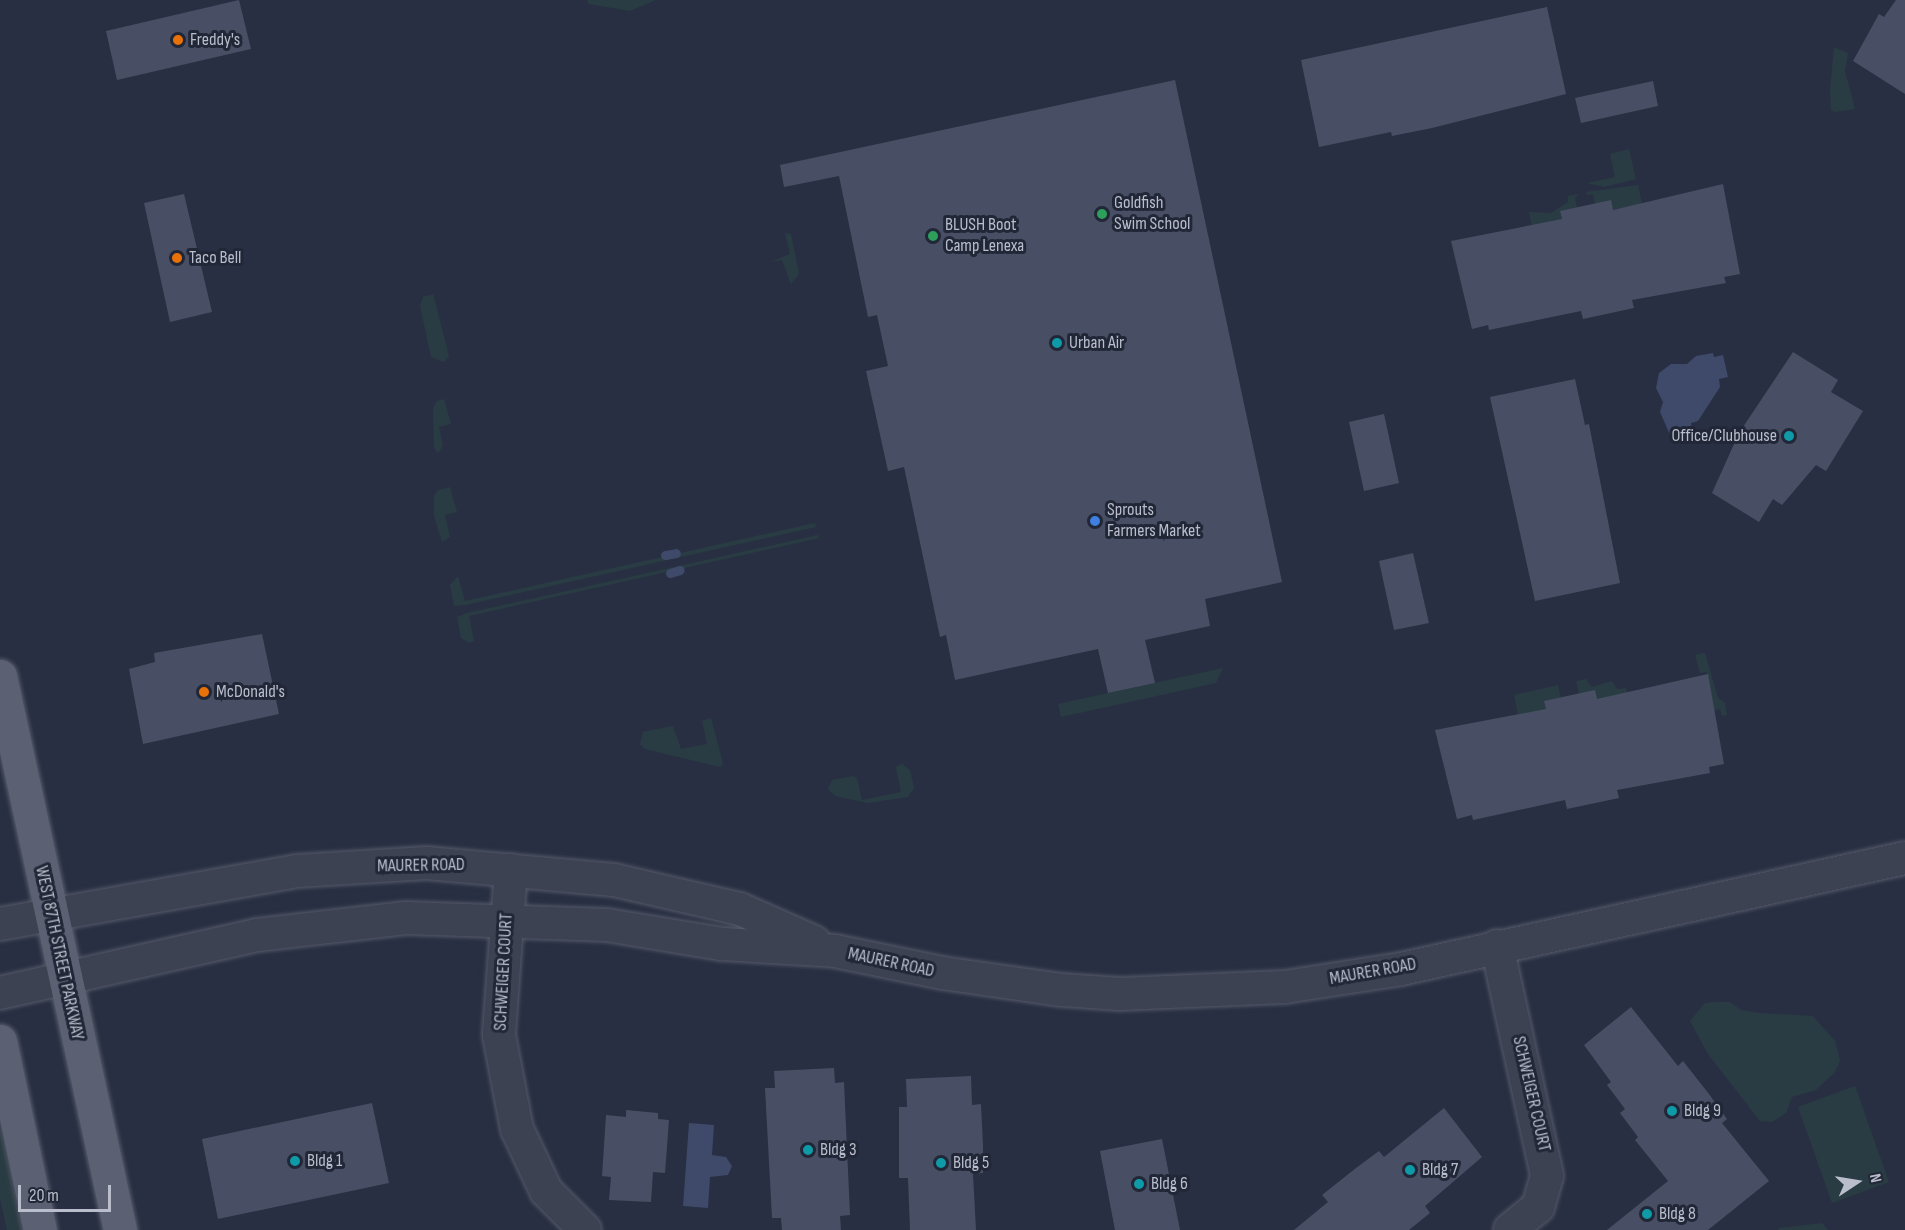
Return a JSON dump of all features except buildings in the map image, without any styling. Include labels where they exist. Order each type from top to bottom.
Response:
[{"type":"main road","name":"WEST 87TH STREET PARKWAY","points":[[0,676],[120,1230]]},
{"type":"main road","points":[[0,1041],[40,1230]]},
{"type":"street","name":"MAURER ROAD","points":[[0,993],[257,935],[406,918],[506,919],[607,925],[722,944],[834,951],[942,973],[1062,990],[1120,994],[1285,987],[1401,969],[1497,946],[1905,858]]},
{"type":"street","name":"MAURER ROAD","points":[[0,924],[297,871],[427,863],[614,880],[740,909],[834,951]]},
{"type":"street","name":"SCHWEIGER COURT","points":[[511,870],[499,1035],[517,1129],[546,1191],[585,1230]]},
{"type":"street","name":"SCHWEIGER COURT","points":[[1497,946],[1547,1176],[1538,1207],[1510,1230]]},
{"type":"shaded area","points":[[587,0],[656,0],[630,11],[589,4]]},
{"type":"shaded area","points":[[1834,47],[1848,53],[1845,71],[1855,109],[1835,112],[1831,110],[1830,90]]},
{"type":"shaded area","points":[[1629,149],[1636,179],[1604,187],[1587,183],[1615,177],[1610,154]]},
{"type":"shaded area","points":[[1638,185],[1642,204],[1613,210],[1595,204],[1593,194],[1587,195],[1586,192]]},
{"type":"shaded area","points":[[1579,194],[1575,198],[1577,208],[1560,211],[1562,221],[1532,226],[1529,212],[1551,213],[1568,202],[1568,196]]},
{"type":"shaded area","points":[[785,233],[791,234],[799,274],[791,284],[782,260],[771,262],[790,254]]},
{"type":"shaded area","points":[[433,294],[449,356],[444,362],[431,357],[420,306],[423,297]]},
{"type":"shaded area","points":[[444,399],[451,424],[439,427],[443,446],[438,453],[434,448],[433,408],[437,401]]},
{"type":"shaded area","points":[[450,487],[457,512],[445,515],[450,537],[442,542],[434,516],[434,496],[438,490]]},
{"type":"shaded area","points":[[815,523],[816,527],[454,606],[450,585],[458,576],[465,601]]},
{"type":"shaded area","points":[[818,535],[819,538],[469,616],[474,641],[469,643],[461,638],[457,617],[467,613]]},
{"type":"shaded area","points":[[1705,653],[1718,698],[1725,703],[1727,715],[1722,716],[1720,709],[1712,711],[1707,672],[1700,673],[1695,655]]},
{"type":"shaded area","points":[[1223,668],[1216,683],[1061,717],[1058,704]]},
{"type":"shaded area","points":[[1586,679],[1592,687],[1612,681],[1617,689],[1626,688],[1627,693],[1597,700],[1579,694],[1576,681]]},
{"type":"shaded area","points":[[1558,685],[1561,698],[1544,701],[1546,710],[1518,715],[1514,695]]},
{"type":"shaded area","points":[[711,718],[723,764],[720,767],[645,749],[640,744],[643,732],[673,726],[681,749],[707,744],[702,721]]},
{"type":"shaded area","points":[[902,764],[910,770],[914,788],[908,797],[868,803],[835,796],[828,789],[832,780],[853,776],[857,778],[862,800],[901,792],[896,767]]},
{"type":"shaded area","points":[[1730,1002],[1741,1010],[1759,1013],[1813,1016],[1835,1041],[1840,1061],[1834,1073],[1816,1090],[1792,1097],[1786,1113],[1772,1122],[1760,1121],[1708,1054],[1690,1021],[1705,1003]]},
{"type":"shaded area","points":[[1855,1086],[1889,1182],[1832,1203],[1798,1107]]},
{"type":"shaded area","points":[[0,1127],[22,1230],[7,1230],[0,1199]]},
{"type":"shaded area","points":[[1822,1223],[1828,1230],[1778,1230],[1779,1228]]},
{"type":"water","points":[[1713,353],[1714,357],[1723,355],[1728,377],[1719,379],[1720,387],[1698,421],[1691,423],[1692,430],[1670,435],[1660,412],[1663,402],[1656,388],[1659,373],[1671,364],[1687,364],[1696,356]]},
{"type":"water","points":[[689,1123],[714,1125],[712,1155],[726,1157],[732,1166],[728,1175],[710,1177],[708,1208],[683,1206]]},
{"type":"waterway","points":[[665,555],[676,553]]},
{"type":"waterway","points":[[670,573],[680,570]]},
{"type":"place","name":"Freddy's","points":[[178,40]]},
{"type":"place","name":"Goldfish Swim School","points":[[1102,214]]},
{"type":"place","name":"BLUSH Boot Camp Lenexa","points":[[933,236]]},
{"type":"place","name":"Taco Bell","points":[[177,258]]},
{"type":"place","name":"Urban Air","points":[[1057,343]]},
{"type":"place","name":"Office/Clubhouse","points":[[1789,436]]},
{"type":"place","name":"Sprouts Farmers Market","points":[[1095,521]]},
{"type":"place","name":"McDonald's","points":[[204,692]]},
{"type":"place","name":"Bldg 9","points":[[1672,1111]]},
{"type":"place","name":"Bldg 3","points":[[808,1150]]},
{"type":"place","name":"Bldg 1","points":[[295,1161]]},
{"type":"place","name":"Bldg 5","points":[[941,1163]]},
{"type":"place","name":"Bldg 7","points":[[1410,1170]]},
{"type":"place","name":"Bldg 6","points":[[1139,1184]]},
{"type":"place","name":"Bldg 8","points":[[1647,1214]]}]
